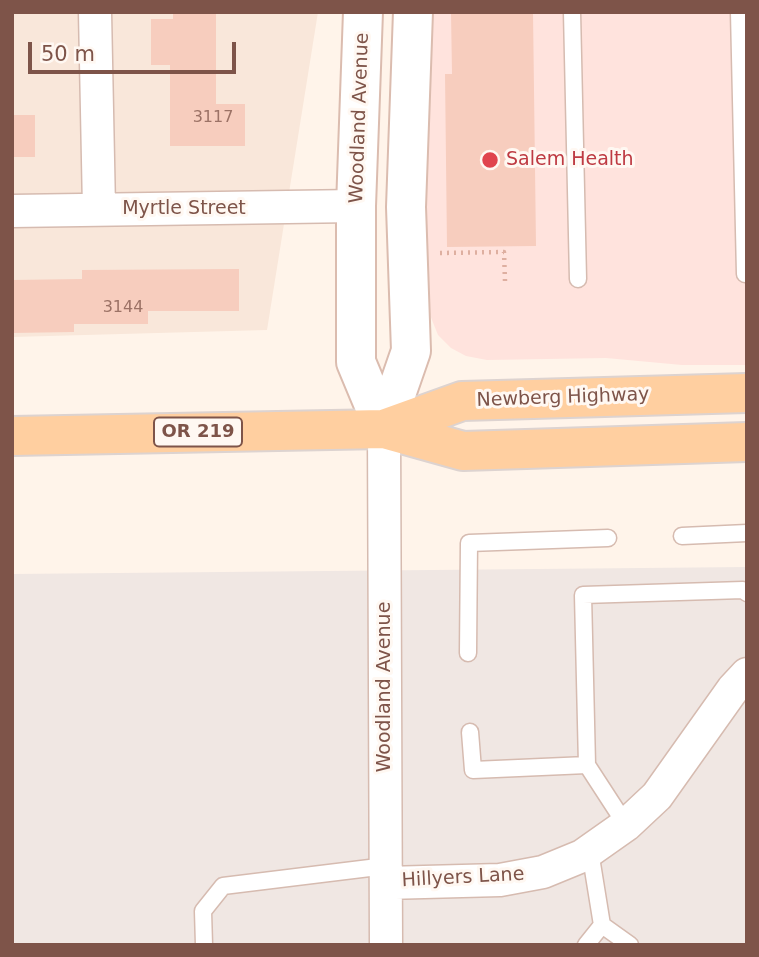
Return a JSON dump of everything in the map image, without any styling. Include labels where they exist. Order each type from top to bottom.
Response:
[{"type":"main road","name":"Woodland Avenue","points":[[363,12],[356,206],[356,362],[384,429]]},
{"type":"main road","name":"Woodland Avenue","points":[[384,429],[411,351],[407,168],[413,12]]},
{"type":"main road","name":"Newberg Highway","points":[[384,429],[462,401],[747,393]]},
{"type":"main road","name":"Newberg Highway","points":[[12,436],[384,429],[463,452],[747,442]]},
{"type":"street","points":[[95,12],[99,209]]},
{"type":"street","name":"Myrtle Street","points":[[12,211],[356,206]]},
{"type":"street","name":"Woodland Avenue","points":[[384,429],[386,945]]},
{"type":"street","name":"Hillyers Lane","points":[[386,874],[500,880],[543,872],[590,851],[626,825],[657,796],[733,689],[747,674]]},
{"type":"lane","points":[[572,12],[578,279]]},
{"type":"lane","points":[[739,12],[745,274]]},
{"type":"lane","points":[[681,536],[747,533]]},
{"type":"lane","points":[[468,653],[468,543],[608,538]]},
{"type":"lane","points":[[626,825],[587,765],[583,595],[743,590],[747,593]]},
{"type":"lane","points":[[470,732],[473,770],[587,765]]},
{"type":"lane","points":[[590,851],[602,925],[630,945]]},
{"type":"lane","points":[[204,945],[204,911],[223,886],[386,874]]},
{"type":"lane","points":[[586,945],[602,925]]},
{"type":"path","points":[[407,254],[504,252],[505,281]]},
{"type":"shaded area","points":[[12,12],[318,12],[267,330],[12,337]]},
{"type":"shaded area","points":[[421,12],[747,12],[747,365],[682,365],[606,358],[487,360],[466,356],[451,348],[438,335],[420,290]]},
{"type":"shaded area","points":[[747,567],[747,945],[12,945],[12,574]]},
{"type":"building","points":[[173,12],[216,12],[216,104],[245,104],[245,146],[170,146],[170,65],[151,65],[151,19],[173,19]]},
{"type":"building","name":"Salem Health","points":[[451,12],[533,12],[536,246],[447,247],[445,74],[452,74]]},
{"type":"building","points":[[12,115],[35,115],[35,157],[12,157]]},
{"type":"building","points":[[239,269],[239,311],[148,311],[148,324],[74,324],[74,332],[12,333],[12,280],[82,279],[82,270]]},
{"type":"place","name":"Salem Health","points":[[490,160]]}]
